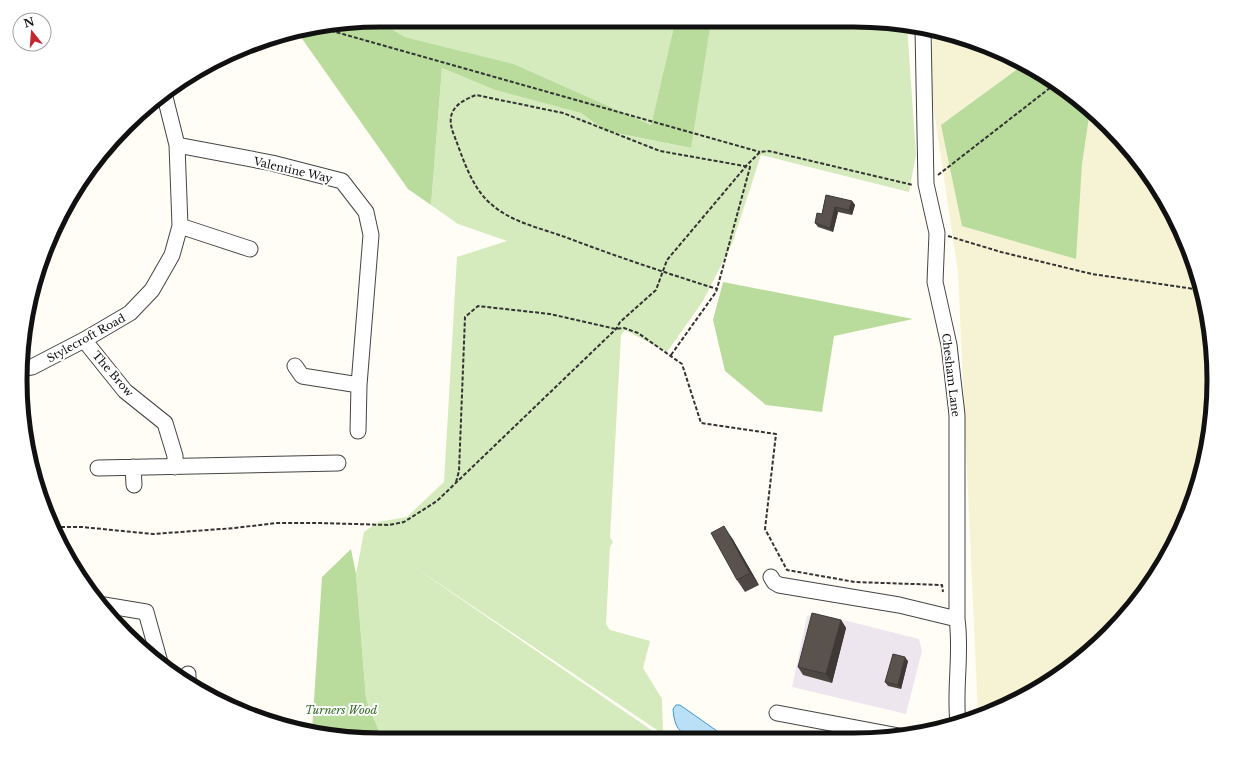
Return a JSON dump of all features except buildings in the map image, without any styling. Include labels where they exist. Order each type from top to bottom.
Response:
[{"type":"street","name":"Chesham Lane","points":[[923,34],[927,187],[937,233],[935,282],[949,345],[957,415],[957,619],[960,642],[958,717]]},
{"type":"street","name":"Stylecroft Road","points":[[28,368],[84,340],[130,313],[152,290],[172,255],[180,226],[177,146],[166,100]]},
{"type":"street","name":"Valentine Way","points":[[177,146],[272,163],[342,182],[366,212],[371,234],[359,385],[358,431]]},
{"type":"street","points":[[180,226],[250,249]]},
{"type":"street","name":"The Brow","points":[[84,340],[125,391],[165,423],[174,456],[174,467]]},
{"type":"street","points":[[295,366],[302,376],[359,385]]},
{"type":"street","points":[[98,468],[174,467],[331,459]]},
{"type":"street","points":[[133,467],[134,485]]},
{"type":"street","points":[[771,577],[778,585],[899,605],[957,619]]},
{"type":"street","points":[[109,606],[146,612],[158,654]]},
{"type":"street","points":[[777,712],[878,732]]},
{"type":"path","points":[[331,31],[760,152],[769,151],[927,187],[1051,87]]},
{"type":"path","points":[[717,290],[661,272],[515,219],[490,204],[478,188],[468,169],[450,125],[453,109],[462,100],[476,95],[563,113],[660,151],[747,165]]},
{"type":"path","points":[[59,527],[82,527],[153,534],[276,524],[319,523],[389,526],[404,522],[418,515],[437,501],[616,329],[620,322],[656,290],[661,272],[667,260],[747,165],[760,152]]},
{"type":"path","points":[[671,355],[717,290],[750,167],[747,165]]},
{"type":"path","points":[[937,233],[1001,252],[1092,274],[1195,289]]},
{"type":"path","points":[[455,483],[459,471],[465,317],[478,306],[550,314],[616,329],[624,328],[638,333],[682,364],[701,423],[776,434],[765,529],[787,570],[855,582],[942,585],[945,598]]},
{"type":"shaded area","points":[[932,36],[967,46],[1010,63],[1050,86],[1104,130],[1148,184],[1171,224],[1195,289],[1204,334],[1206,357],[1207,380],[1204,426],[1195,471],[1171,536],[1148,576],[1104,630],[1069,660],[1050,674],[1010,697],[978,710],[958,272],[932,98]]},
{"type":"shaded area","points":[[816,613],[919,639],[922,651],[906,714],[792,687],[807,616]]},
{"type":"green space","points":[[389,27],[674,27],[651,125],[514,64],[405,37]]},
{"type":"green space","points":[[389,27],[405,37],[514,64],[651,125],[674,27],[710,27],[691,148],[606,131],[581,113],[495,90],[442,68],[431,205],[408,189],[300,36],[334,30]]},
{"type":"green space","points":[[710,27],[854,27],[907,31],[916,155],[909,192],[761,155],[732,244],[703,301],[667,352],[625,330],[621,335],[610,537],[613,542],[610,547],[606,624],[610,630],[650,641],[643,668],[662,699],[663,733],[407,562],[656,733],[380,733],[366,699],[356,574],[364,532],[378,522],[407,517],[444,482],[457,257],[507,241],[458,224],[431,205],[442,68],[495,90],[581,113],[606,131],[690,148]]},
{"type":"green space","points":[[1019,68],[1050,86],[1089,117],[1082,164],[1076,259],[962,226],[941,125]]},
{"type":"green space","points":[[723,282],[913,319],[834,336],[822,412],[766,405],[725,371],[713,320]]},
{"type":"green space","name":"Turners Wood","points":[[351,549],[356,574],[366,699],[380,733],[334,730],[312,726],[322,577]]},
{"type":"water","points":[[676,705],[680,705],[719,733],[682,733],[678,728],[673,709]]}]
